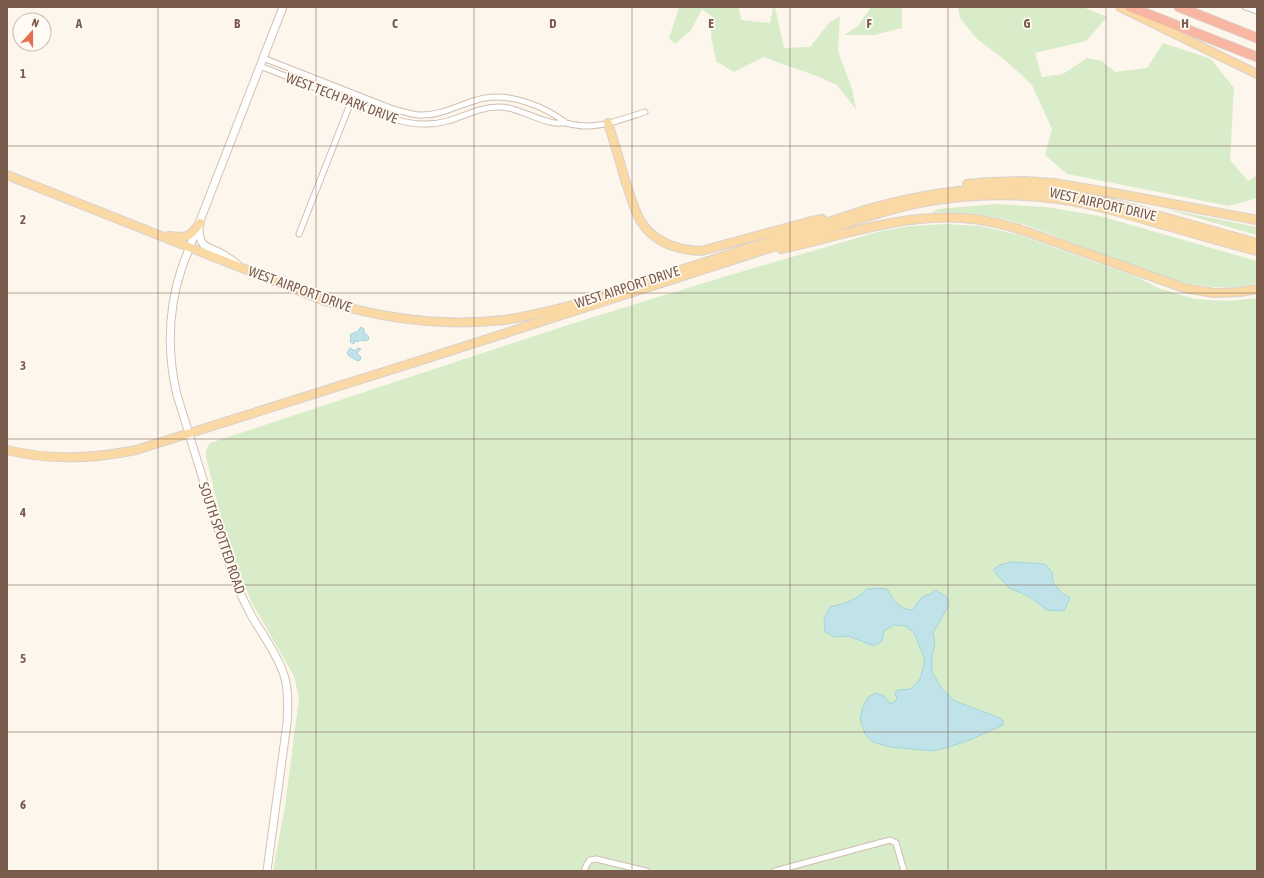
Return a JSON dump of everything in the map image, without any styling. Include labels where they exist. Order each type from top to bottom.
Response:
[{"type":"highway","points":[[1130,7],[1257,57]]},
{"type":"highway","points":[[1179,7],[1257,38]]},
{"type":"highway","points":[[1183,7],[1257,31]]},
{"type":"main road","name":"SOUTH SPOTTED ROAD","points":[[268,871],[287,723],[288,708],[284,675],[277,658],[241,596],[234,580],[188,433],[173,378],[170,357],[170,333],[178,277],[283,7]]},
{"type":"main road","points":[[1120,7],[1257,74]]},
{"type":"main road","points":[[608,123],[634,208],[640,221],[652,235],[678,249],[701,250],[808,222],[851,214]]},
{"type":"main road","name":"WEST AIRPORT DRIVE","points":[[7,175],[325,301],[374,314],[406,320],[431,322],[503,320],[570,306],[851,214],[906,198],[953,191],[1019,188],[1083,196],[1257,243]]},
{"type":"main road","points":[[906,198],[930,190],[957,185],[1024,181],[1054,183],[1087,188],[1257,220]]},
{"type":"main road","name":"WEST AIRPORT DRIVE","points":[[7,450],[64,458],[99,456],[136,450],[860,219],[903,207],[949,198],[993,195],[1042,197],[1086,204],[1257,251]]},
{"type":"main road","points":[[736,259],[887,224],[927,218],[963,218],[998,223],[1022,230],[1184,288],[1214,293],[1240,292],[1257,288]]},
{"type":"main road","points":[[160,235],[185,237],[193,232],[200,223]]},
{"type":"main road","points":[[200,223],[199,235],[201,242],[207,248],[224,255],[242,268]]},
{"type":"street","points":[[1245,7],[1257,11]]},
{"type":"street","name":"WEST TECH PARK DRIVE","points":[[263,58],[406,113],[426,115],[444,112],[485,98],[499,97],[514,99],[554,114],[566,123]]},
{"type":"street","name":"WEST TECH PARK DRIVE","points":[[260,66],[406,123],[426,125],[448,121],[480,109],[499,107],[512,108],[550,123],[566,123],[578,126],[608,123],[645,112]]},
{"type":"street","points":[[299,234],[354,93]]},
{"type":"street","points":[[499,97],[499,107]]},
{"type":"street","points":[[426,115],[426,125]]},
{"type":"street","points":[[775,871],[890,840],[896,843],[904,871]]},
{"type":"street","points":[[584,871],[590,860],[596,859],[646,871]]},
{"type":"green space","points":[[678,7],[739,7],[741,20],[770,23],[773,7],[775,7],[784,48],[810,47],[829,23],[840,16],[838,51],[852,89],[856,109],[837,85],[814,75],[763,57],[734,72],[716,61],[711,36],[712,17],[702,9],[691,30],[675,44],[669,38],[679,8]]},
{"type":"green space","points":[[871,7],[902,7],[902,28],[874,35],[844,35],[858,26]]},
{"type":"green space","points":[[958,7],[1083,7],[1107,17],[1086,41],[1035,53],[1042,77],[1063,74],[1087,58],[1102,61],[1115,72],[1147,68],[1163,43],[1211,59],[1234,88],[1230,160],[1248,181],[1257,175],[1257,198],[1229,206],[1067,174],[1045,155],[1052,129],[1032,85],[1005,60],[977,39],[960,18]]},
{"type":"green space","points":[[996,204],[1046,207],[1100,216],[1257,261],[1257,283],[1240,287],[1213,287],[1186,283],[1158,275],[1026,225],[1000,218],[975,214],[932,212],[938,209]]},
{"type":"green space","points":[[1162,208],[1257,227],[1257,235]]},
{"type":"green space","points":[[945,224],[980,226],[1019,235],[1137,277],[1158,288],[1195,299],[1230,301],[1257,298],[1257,871],[273,871],[285,806],[299,698],[294,676],[252,603],[227,543],[206,457],[206,450],[210,443],[574,323],[881,231],[911,226]],"holes":[[[1012,562],[1045,564],[1052,572],[1053,582],[1061,592],[1070,598],[1047,610],[1028,596],[1009,588],[993,570],[1000,565]],[[867,589],[887,589],[897,604],[904,608],[913,610],[922,597],[935,590],[946,595],[949,605],[933,633],[935,644],[932,656],[932,672],[942,689],[955,701],[1000,718],[1003,725],[972,739],[933,751],[912,748],[863,707],[868,697],[876,693],[884,696],[889,703],[893,704],[897,699],[895,693],[911,689],[920,679],[925,660],[914,633],[906,626],[894,625],[883,631],[882,641],[874,646],[848,636],[845,603],[858,597]]]},
{"type":"water","points":[[361,327],[364,329],[364,332],[369,339],[366,341],[354,341],[354,344],[350,342],[350,335],[357,332]]},
{"type":"water","points":[[350,348],[355,351],[358,348],[361,349],[357,353],[361,357],[360,360],[358,361],[349,356],[347,353]]},
{"type":"water","points":[[1012,562],[1045,564],[1052,572],[1053,582],[1061,592],[1070,598],[1064,611],[1047,610],[1028,596],[1009,588],[993,570],[1000,565]]},
{"type":"water","points":[[867,589],[887,589],[897,604],[912,610],[922,597],[935,590],[946,596],[949,605],[933,633],[935,644],[932,656],[932,672],[942,689],[955,701],[1000,718],[1003,721],[1003,725],[972,739],[933,751],[890,747],[873,742],[865,734],[860,719],[863,707],[868,697],[876,693],[884,696],[889,703],[893,703],[897,699],[895,693],[897,690],[911,689],[920,679],[925,660],[914,633],[906,626],[894,625],[884,631],[882,641],[874,646],[848,636],[835,637],[825,632],[824,620],[830,607],[845,603],[858,597]]}]
